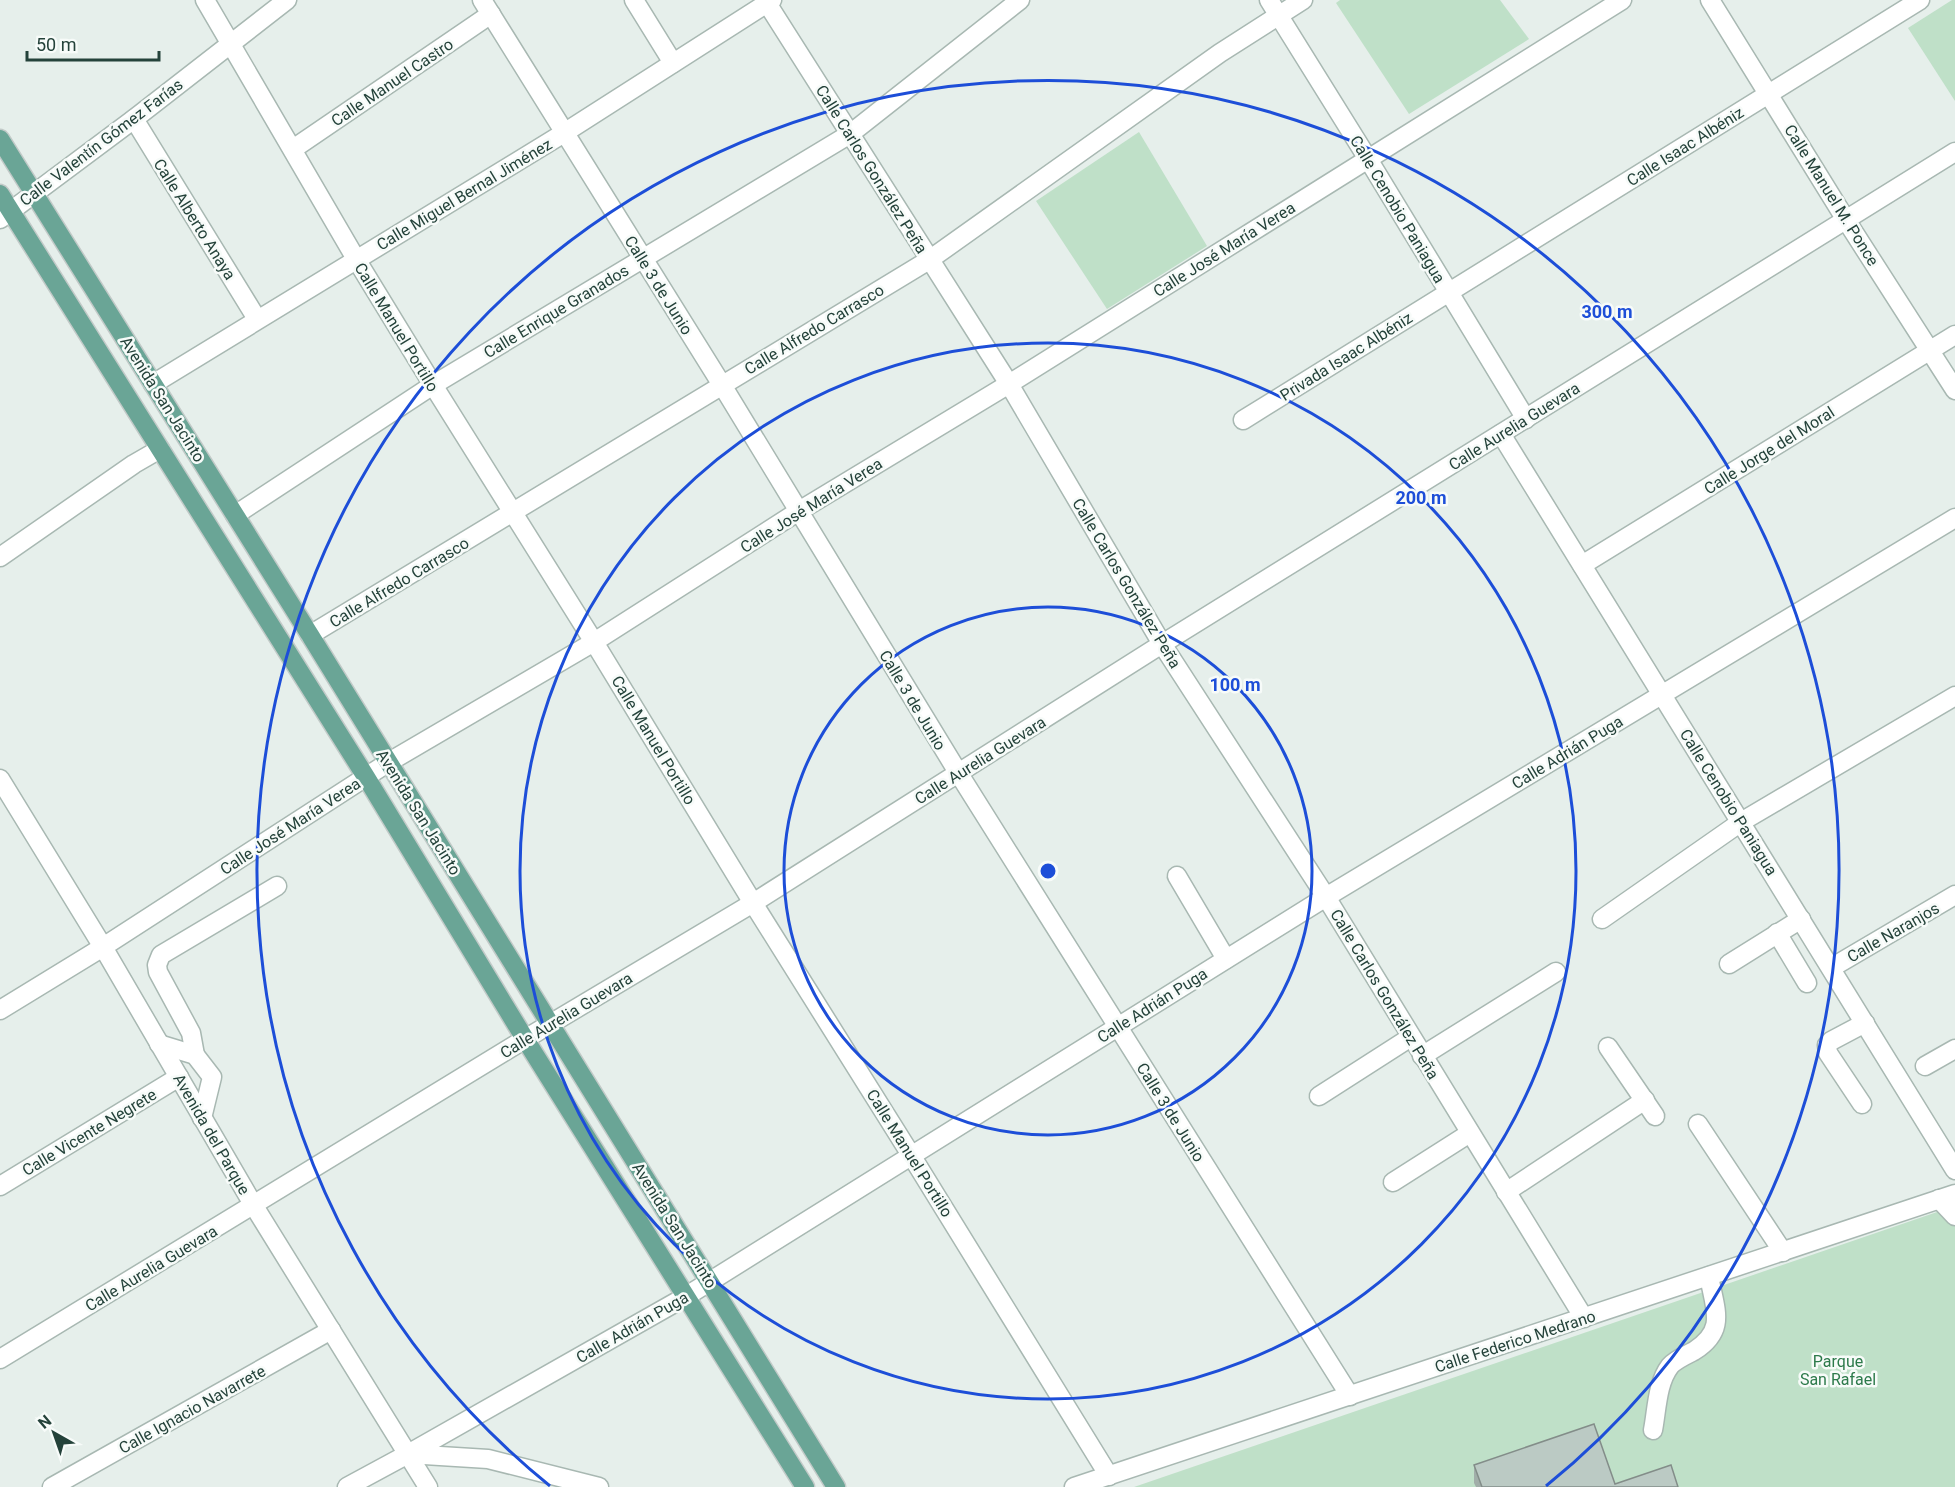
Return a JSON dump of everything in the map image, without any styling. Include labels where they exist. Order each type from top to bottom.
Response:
[{"type":"main road","name":"Avenida San Jacinto","points":[[0,139],[389,762],[836,1487]]},
{"type":"main road","name":"Avenida San Jacinto","points":[[0,194],[5,215],[156,443],[366,777],[685,1297],[806,1487]]},
{"type":"street","name":"Calle Manuel Portillo","points":[[205,0],[356,259],[433,385],[1109,1476]]},
{"type":"street","name":"Calle Valentín Gómez Farías","points":[[5,215],[134,119],[287,0]]},
{"type":"street","points":[[634,0],[673,63]]},
{"type":"street","name":"Calle Enrique Granados","points":[[235,515],[433,385],[850,134],[1020,0]]},
{"type":"street","name":"Calle Alfredo Carrasco","points":[[310,635],[929,260],[1220,53],[1274,7],[1303,0]]},
{"type":"street","name":"Calle José María Verea","points":[[0,1010],[103,947],[389,762],[594,642],[799,511],[1009,384],[1622,0]]},
{"type":"street","name":"Calle Manuel M. Ponce","points":[[1710,0],[1846,220],[1955,390]]},
{"type":"street","name":"Calle Isaac Albéniz","points":[[1449,292],[1920,0]]},
{"type":"street","name":"Calle Miguel Bernal Jiménez","points":[[153,384],[564,133],[768,1]]},
{"type":"street","name":"Calle Carlos González Peña","points":[[768,1],[1009,384],[1162,644],[1326,897],[1584,1318]]},
{"type":"street","name":"Calle 3 de Junio","points":[[487,7],[722,385],[959,774],[1350,1396]]},
{"type":"street","name":"Calle Manuel Castro","points":[[293,149],[487,7]]},
{"type":"street","name":"Calle Cenobio Paniagua","points":[[1274,7],[1526,419]]},
{"type":"street","name":"Calle Alberto Anaya","points":[[134,119],[257,320]]},
{"type":"street","name":"Calle Aurelia Guevara","points":[[0,1359],[753,903],[1162,644],[1955,152]]},
{"type":"street","name":"Privada Isaac Albéniz","points":[[1243,420],[1449,292]]},
{"type":"street","name":"Calle Jorge del Moral","points":[[1582,565],[1955,334]]},
{"type":"street","name":"Calle Cenobio Paniagua","points":[[1501,434],[1955,1170]]},
{"type":"street","points":[[0,542],[156,443]]},
{"type":"street","points":[[0,557],[131,459]]},
{"type":"street","name":"Calle Adrián Puga","points":[[347,1487],[710,1282],[1326,897],[1955,518]]},
{"type":"street","points":[[1602,919],[1741,822],[1955,696]]},
{"type":"street","name":"Avenida del Parque","points":[[3,790],[103,947],[254,1206],[428,1487]]},
{"type":"street","points":[[1177,876],[1226,959]]},
{"type":"street","points":[[202,1118],[212,1077],[195,1055],[190,1033],[158,972],[158,959],[161,955],[277,886]]},
{"type":"street","name":"Calle Naranjos","points":[[1832,968],[1955,895]]},
{"type":"street","points":[[1729,964],[1801,919]]},
{"type":"street","points":[[1777,933],[1806,983]]},
{"type":"street","points":[[1422,1056],[1557,972]]},
{"type":"street","points":[[1862,1104],[1828,1053],[1827,1045],[1865,1023]]},
{"type":"street","points":[[1319,1096],[1411,1037]]},
{"type":"street","points":[[159,1044],[195,1055]]},
{"type":"street","points":[[1608,1047],[1655,1116]]},
{"type":"street","points":[[1925,1066],[1955,1049]]},
{"type":"street","name":"Calle Vicente Negrete","points":[[0,1186],[179,1077]]},
{"type":"street","points":[[1506,1192],[1645,1100]]},
{"type":"street","points":[[1698,1124],[1783,1252]]},
{"type":"street","points":[[1392,1182],[1470,1133]]},
{"type":"street","points":[[1947,1197],[1955,1216]]},
{"type":"street","name":"Calle Federico Medrano","points":[[1074,1487],[1947,1197]]},
{"type":"street","points":[[1653,1430],[1661,1383],[1671,1365],[1707,1342],[1714,1332],[1717,1320],[1709,1276]]},
{"type":"street","name":"Calle Ignacio Navarrete","points":[[52,1487],[331,1330]]},
{"type":"street","points":[[408,1454],[488,1459],[599,1487]]},
{"type":"green space","points":[[1340,0],[1500,0],[1529,39],[1409,114],[1336,3]]},
{"type":"green space","points":[[1955,0],[1955,101],[1908,28]]},
{"type":"green space","points":[[1139,132],[1207,246],[1107,309],[1036,201]]},
{"type":"green space","name":"Parque San Rafael","points":[[1940,1211],[1955,1226],[1955,1487],[1134,1487]]},
{"type":"building","points":[[1594,1424],[1615,1484],[1671,1465],[1678,1487],[1482,1487],[1474,1465]]}]
